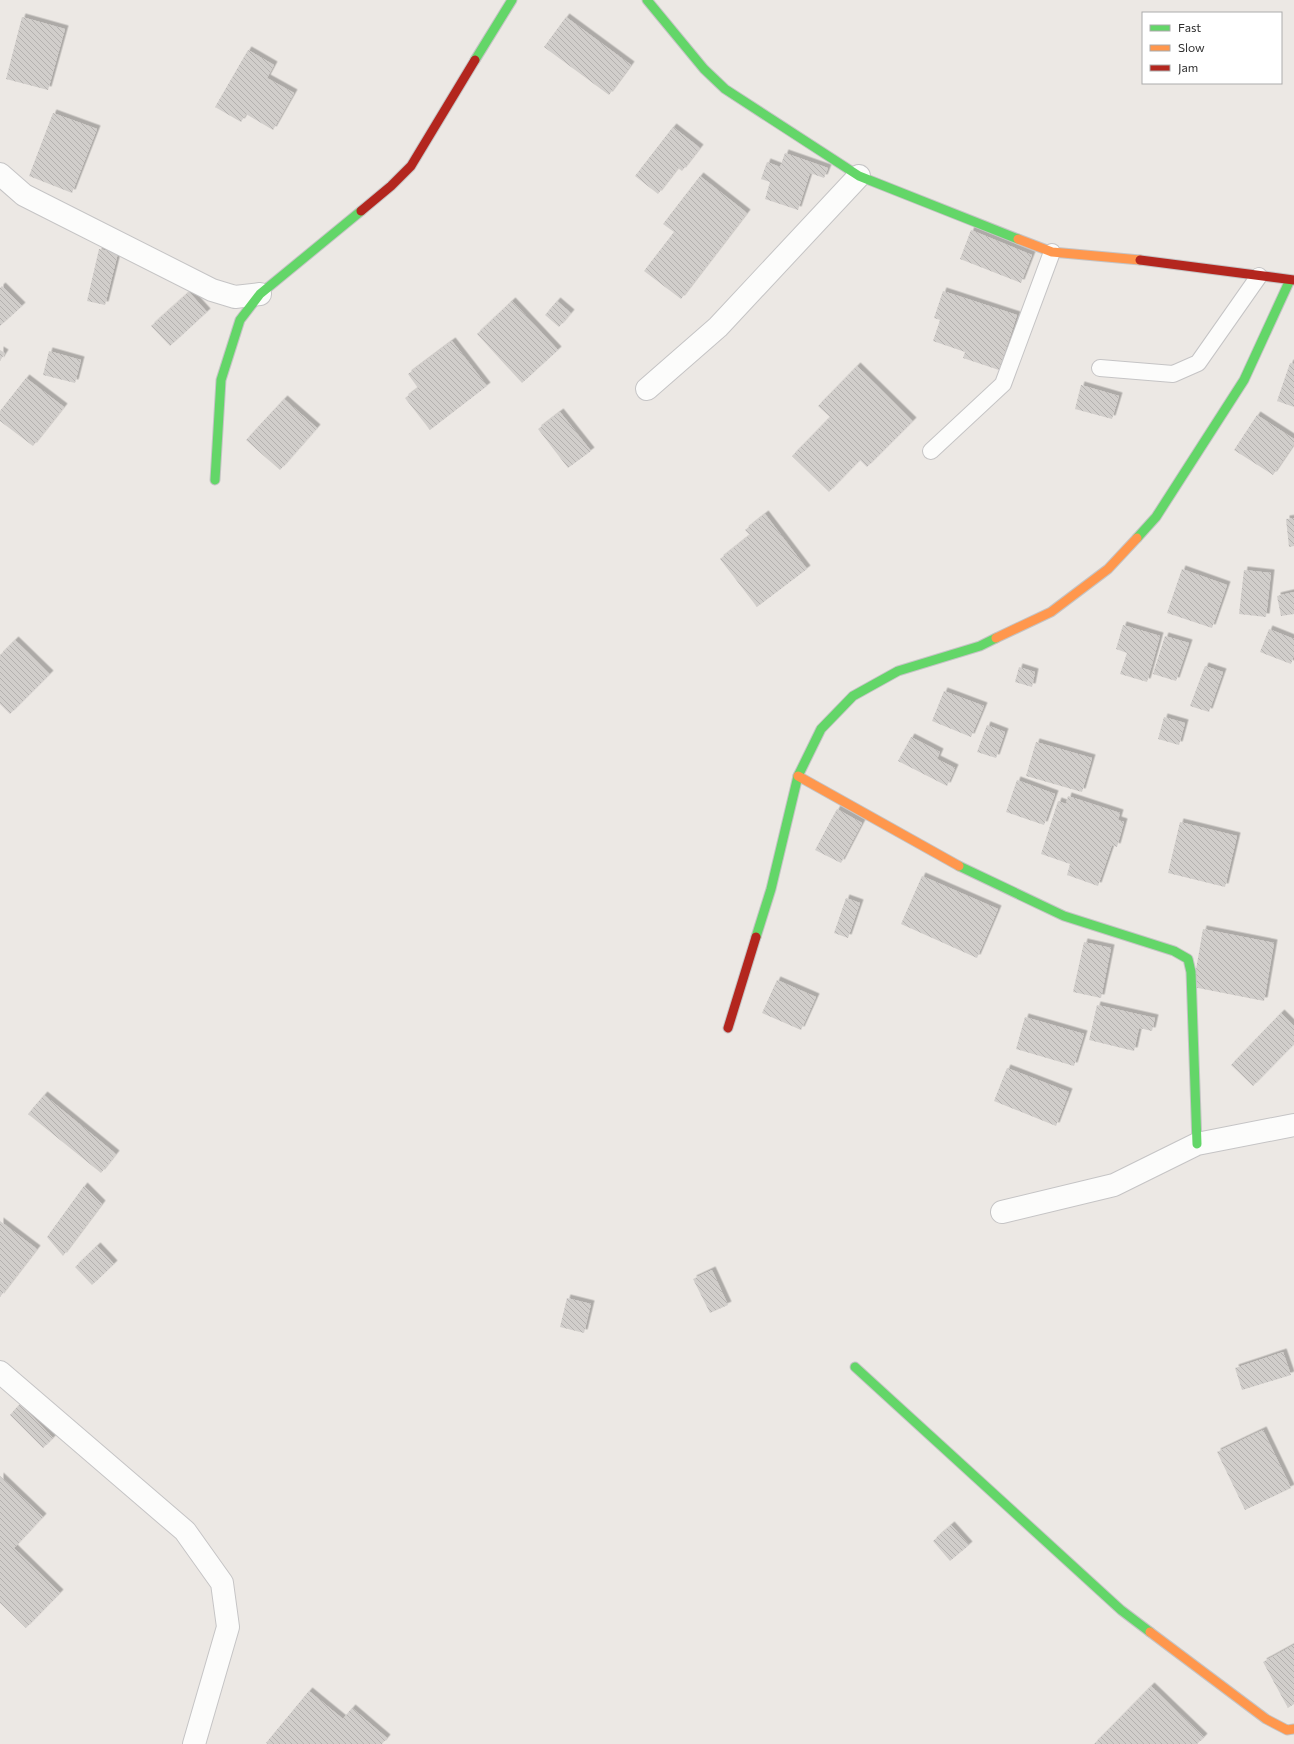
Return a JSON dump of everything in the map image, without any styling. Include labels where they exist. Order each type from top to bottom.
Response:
[{"type":"street","points":[[215,480],[220,380],[240,320],[260,294],[391,186],[411,166],[512,0]]},
{"type":"street","points":[[647,0],[704,69],[725,90],[859,176],[1052,252],[1148,261],[1292,280],[1244,380],[1156,517],[1108,570],[1051,612],[980,646],[898,671],[853,696],[821,729],[798,776],[771,889],[728,1028]]},
{"type":"street","points":[[0,174],[24,195],[212,290],[235,297],[260,294]]},
{"type":"street","points":[[646,390],[718,327],[859,176]]},
{"type":"street","points":[[798,776],[953,863],[1064,916],[1174,951],[1188,959],[1191,972],[1197,1144]]},
{"type":"street","points":[[1002,1212],[1114,1185],[1197,1144],[1294,1125]]},
{"type":"street","points":[[855,1367],[1120,1610],[1266,1719],[1287,1730],[1294,1729]]},
{"type":"street","points":[[0,1372],[185,1531],[222,1583],[228,1626],[194,1744]]},
{"type":"lane","points":[[931,451],[1003,384],[1052,252]]},
{"type":"lane","points":[[1100,368],[1173,374],[1198,363],[1259,276]]},
{"type":"building","points":[[22,17],[65,29],[48,90],[6,79]]},
{"type":"building","points":[[566,17],[631,65],[609,95],[544,47]]},
{"type":"building","points":[[248,50],[274,65],[267,78],[294,93],[273,130],[246,114],[241,122],[215,107]]},
{"type":"building","points":[[53,113],[97,129],[72,193],[29,176]]},
{"type":"building","points":[[673,127],[700,148],[682,171],[678,168],[658,194],[635,176]]},
{"type":"building","points":[[785,153],[828,168],[824,178],[810,173],[798,210],[765,199],[770,182],[761,179],[767,162],[780,167]]},
{"type":"building","points":[[700,176],[747,213],[681,299],[644,271],[674,232],[663,224]]},
{"type":"building","points":[[971,230],[1032,255],[1021,283],[960,259]]},
{"type":"building","points":[[99,249],[118,253],[105,305],[87,301]]},
{"type":"building","points":[[2,286],[22,306],[0,326],[0,288]]},
{"type":"building","points":[[943,291],[1017,315],[999,370],[963,358],[965,352],[933,341],[940,320],[934,318]]},
{"type":"building","points":[[189,292],[207,312],[170,346],[151,326]]},
{"type":"building","points":[[512,301],[558,350],[522,383],[477,334]]},
{"type":"building","points":[[557,301],[571,313],[559,327],[545,315]]},
{"type":"building","points":[[452,341],[487,386],[430,430],[405,398],[418,388],[408,374]]},
{"type":"building","points":[[0,350],[5,353],[0,361]]},
{"type":"building","points":[[49,351],[81,360],[75,383],[43,375]]},
{"type":"building","points":[[1290,363],[1294,364],[1294,407],[1277,401]]},
{"type":"building","points":[[857,366],[913,421],[867,467],[860,460],[829,492],[792,456],[830,417],[818,406]]},
{"type":"building","points":[[26,378],[64,407],[33,446],[0,421],[0,411]]},
{"type":"building","points":[[1081,385],[1119,396],[1112,419],[1075,409]]},
{"type":"building","points":[[284,399],[317,428],[280,470],[246,440]]},
{"type":"building","points":[[560,412],[591,451],[568,468],[538,429]]},
{"type":"building","points":[[1257,415],[1294,439],[1294,444],[1273,475],[1234,450]]},
{"type":"building","points":[[765,514],[807,569],[757,607],[720,559],[750,535],[745,530]]},
{"type":"building","points":[[1294,518],[1294,546],[1289,547],[1286,519]]},
{"type":"building","points":[[1182,569],[1227,585],[1212,628],[1167,613]]},
{"type":"building","points":[[1244,570],[1271,573],[1266,617],[1239,614]]},
{"type":"building","points":[[1294,592],[1294,614],[1281,616],[1277,596]]},
{"type":"building","points":[[1123,625],[1160,636],[1147,682],[1120,674],[1127,653],[1116,649]]},
{"type":"building","points":[[1269,629],[1294,639],[1294,655],[1291,664],[1260,652]]},
{"type":"building","points":[[1165,636],[1189,643],[1176,681],[1153,674]]},
{"type":"building","points":[[15,640],[50,674],[10,714],[0,704],[0,655]]},
{"type":"building","points":[[1205,666],[1223,672],[1209,712],[1190,706]]},
{"type":"building","points":[[1019,667],[1035,672],[1032,687],[1015,682]]},
{"type":"building","points":[[944,691],[984,706],[971,737],[932,721]]},
{"type":"building","points":[[1164,717],[1185,723],[1179,745],[1158,739]]},
{"type":"building","points":[[987,725],[1005,732],[996,758],[977,752]]},
{"type":"building","points":[[911,737],[940,752],[937,759],[955,768],[947,786],[898,761]]},
{"type":"building","points":[[1036,742],[1092,758],[1082,792],[1026,776]]},
{"type":"building","points":[[1017,780],[1055,794],[1044,825],[1006,812]]},
{"type":"building","points":[[1068,796],[1120,813],[1118,820],[1124,822],[1117,847],[1112,845],[1098,886],[1067,875],[1070,864],[1041,854],[1058,801],[1066,804]]},
{"type":"building","points":[[837,809],[862,823],[841,863],[815,850]]},
{"type":"building","points":[[1180,822],[1237,836],[1225,887],[1168,873]]},
{"type":"building","points":[[922,876],[998,909],[977,958],[901,924]]},
{"type":"building","points":[[846,898],[860,903],[848,938],[834,933]]},
{"type":"building","points":[[1203,929],[1274,943],[1264,1001],[1193,987]]},
{"type":"building","points":[[1084,942],[1111,948],[1101,998],[1073,992]]},
{"type":"building","points":[[777,980],[816,997],[801,1030],[762,1013]]},
{"type":"building","points":[[1097,1005],[1155,1018],[1152,1031],[1139,1028],[1134,1051],[1089,1040]]},
{"type":"building","points":[[1281,1013],[1294,1026],[1294,1044],[1253,1086],[1231,1065]]},
{"type":"building","points":[[1025,1017],[1084,1034],[1074,1066],[1016,1049]]},
{"type":"building","points":[[1007,1068],[1069,1092],[1056,1126],[994,1101]]},
{"type":"building","points":[[44,1095],[116,1154],[101,1173],[28,1114]]},
{"type":"building","points":[[84,1186],[102,1204],[63,1256],[47,1237]]},
{"type":"building","points":[[0,1221],[37,1249],[0,1297]]},
{"type":"building","points":[[97,1246],[114,1264],[92,1285],[75,1267]]},
{"type":"building","points":[[712,1270],[728,1305],[710,1313],[693,1279]]},
{"type":"building","points":[[567,1298],[591,1304],[584,1333],[560,1327]]},
{"type":"building","points":[[1283,1352],[1291,1375],[1242,1390],[1235,1368]]},
{"type":"building","points":[[20,1404],[53,1438],[43,1448],[10,1415]]},
{"type":"building","points":[[1263,1430],[1291,1488],[1245,1510],[1217,1452]]},
{"type":"building","points":[[0,1476],[43,1517],[14,1548],[60,1593],[26,1628],[0,1603]]},
{"type":"building","points":[[951,1525],[969,1545],[950,1561],[933,1541]]},
{"type":"building","points":[[1294,1645],[1294,1704],[1288,1708],[1263,1662]]},
{"type":"building","points":[[1151,1686],[1204,1737],[1197,1744],[1094,1744]]},
{"type":"building","points":[[309,1691],[343,1719],[352,1708],[387,1738],[382,1744],[266,1743]]},
{"type":"traffic: fast","points":[[475,60],[512,0]]},
{"type":"traffic: fast","points":[[647,0],[704,69],[725,89],[859,176],[1018,239]]},
{"type":"traffic: fast","points":[[215,480],[221,380],[240,320],[260,294],[361,211]]},
{"type":"traffic: fast","points":[[1137,538],[1156,517],[1244,380],[1290,280]]},
{"type":"traffic: fast","points":[[756,937],[771,889],[798,776],[821,729],[853,696],[898,671],[980,646],[996,638]]},
{"type":"traffic: fast","points":[[959,866],[1064,916],[1174,951],[1188,959],[1191,972],[1197,1144]]},
{"type":"traffic: fast","points":[[855,1367],[1121,1610],[1150,1632]]},
{"type":"traffic: slow","points":[[1018,239],[1052,252],[1140,260]]},
{"type":"traffic: slow","points":[[996,638],[1051,612],[1108,569],[1137,538]]},
{"type":"traffic: slow","points":[[798,776],[959,866]]},
{"type":"traffic: slow","points":[[1150,1632],[1266,1719],[1287,1730],[1294,1729]]},
{"type":"traffic: jam","points":[[361,211],[391,186],[411,166],[475,60]]},
{"type":"traffic: jam","points":[[1140,260],[1294,280]]},
{"type":"traffic: jam","points":[[728,1028],[756,937]]}]
